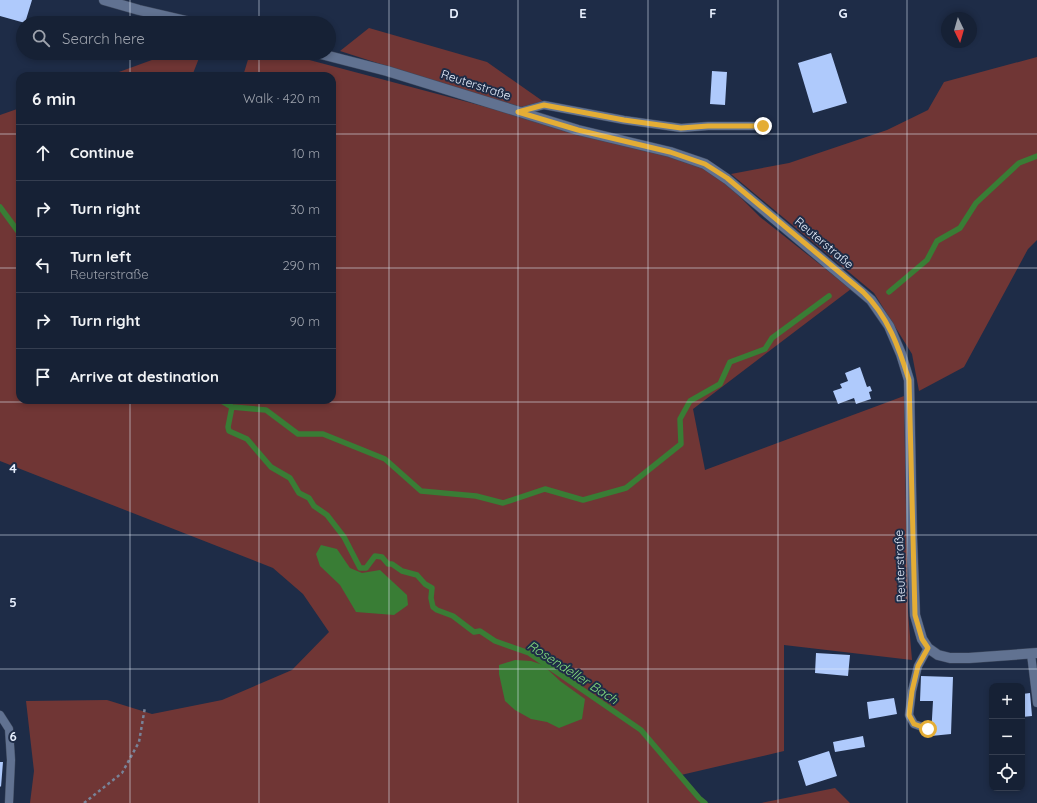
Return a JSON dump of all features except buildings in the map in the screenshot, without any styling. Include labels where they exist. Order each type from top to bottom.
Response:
[{"type":"street","points":[[104,0],[165,16]]},
{"type":"street","name":"Reuterstraße","points":[[336,58],[387,71],[578,130],[670,152],[705,164],[727,178],[871,300],[889,326],[901,354],[909,380],[915,615],[922,639],[928,648]]},
{"type":"street","points":[[928,648],[938,655],[950,658],[1034,653]]},
{"type":"lane","points":[[518,112],[544,105],[624,120],[681,128],[708,126],[763,126]]},
{"type":"lane","points":[[928,648],[918,666],[909,715],[914,724],[928,729]]},
{"type":"lane","points":[[1034,653],[1037,703]]},
{"type":"lane","points":[[0,715],[9,729],[11,760],[9,803]]},
{"type":"path","points":[[84,803],[122,772],[139,742],[145,707]]},
{"type":"shaded area","points":[[369,28],[487,62],[544,102],[517,108],[340,51]]},
{"type":"shaded area","points":[[1037,57],[1037,240],[1028,249],[964,367],[919,391],[912,354],[874,293],[731,174],[789,163],[887,130],[928,110],[944,82]]},
{"type":"shaded area","points":[[152,60],[198,60],[194,72],[119,72]]},
{"type":"shaded area","points":[[248,60],[309,60],[668,155],[704,167],[726,183],[760,217],[851,289],[693,409],[705,470],[904,396],[908,612],[912,660],[784,645],[784,751],[681,775],[705,803],[30,803],[34,771],[26,701],[107,700],[152,714],[222,700],[292,670],[329,632],[303,594],[273,568],[0,461],[0,115],[16,109],[16,404],[336,404],[336,72],[244,72]]},
{"type":"shaded area","points":[[321,545],[337,549],[350,568],[362,573],[380,570],[407,595],[408,605],[394,615],[356,612],[340,585],[320,566],[316,554]]},
{"type":"shaded area","points":[[515,660],[531,661],[543,665],[560,681],[585,699],[582,719],[559,728],[547,722],[531,719],[515,710],[505,701],[499,674],[499,665]]},
{"type":"shaded area","points":[[835,788],[850,803],[761,803]]},
{"type":"waterway","points":[[889,292],[927,260],[937,241],[960,228],[976,203],[1019,163],[1037,156]]},
{"type":"waterway","name":"Rosendeller Bach","points":[[0,207],[16,229]]},
{"type":"waterway","points":[[232,407],[266,410],[298,434],[323,434],[385,459],[421,491],[476,496],[503,503],[545,489],[583,500],[626,488],[681,444],[680,419],[690,401],[720,384],[730,362],[765,349],[772,338],[829,296]]},
{"type":"waterway","name":"Rosendeller Bach","points":[[227,404],[232,407],[228,427],[229,431],[247,439],[271,467],[290,478],[299,493],[309,498],[314,506],[327,515],[344,537],[360,568],[366,568],[375,556],[382,557],[388,564],[392,564],[402,571],[417,575],[425,584],[432,588],[431,598],[433,607],[437,610],[453,616],[474,632],[480,631],[495,641],[529,653],[641,730],[699,798],[705,803]]},
{"type":"route","points":[[763,126],[708,126],[681,128],[624,120],[544,105],[518,112],[578,130],[670,152],[705,164],[727,178],[863,292],[871,300],[889,326],[901,354],[909,380],[915,615],[922,639],[928,648],[918,666],[912,691],[909,715],[914,724],[928,729]]}]
